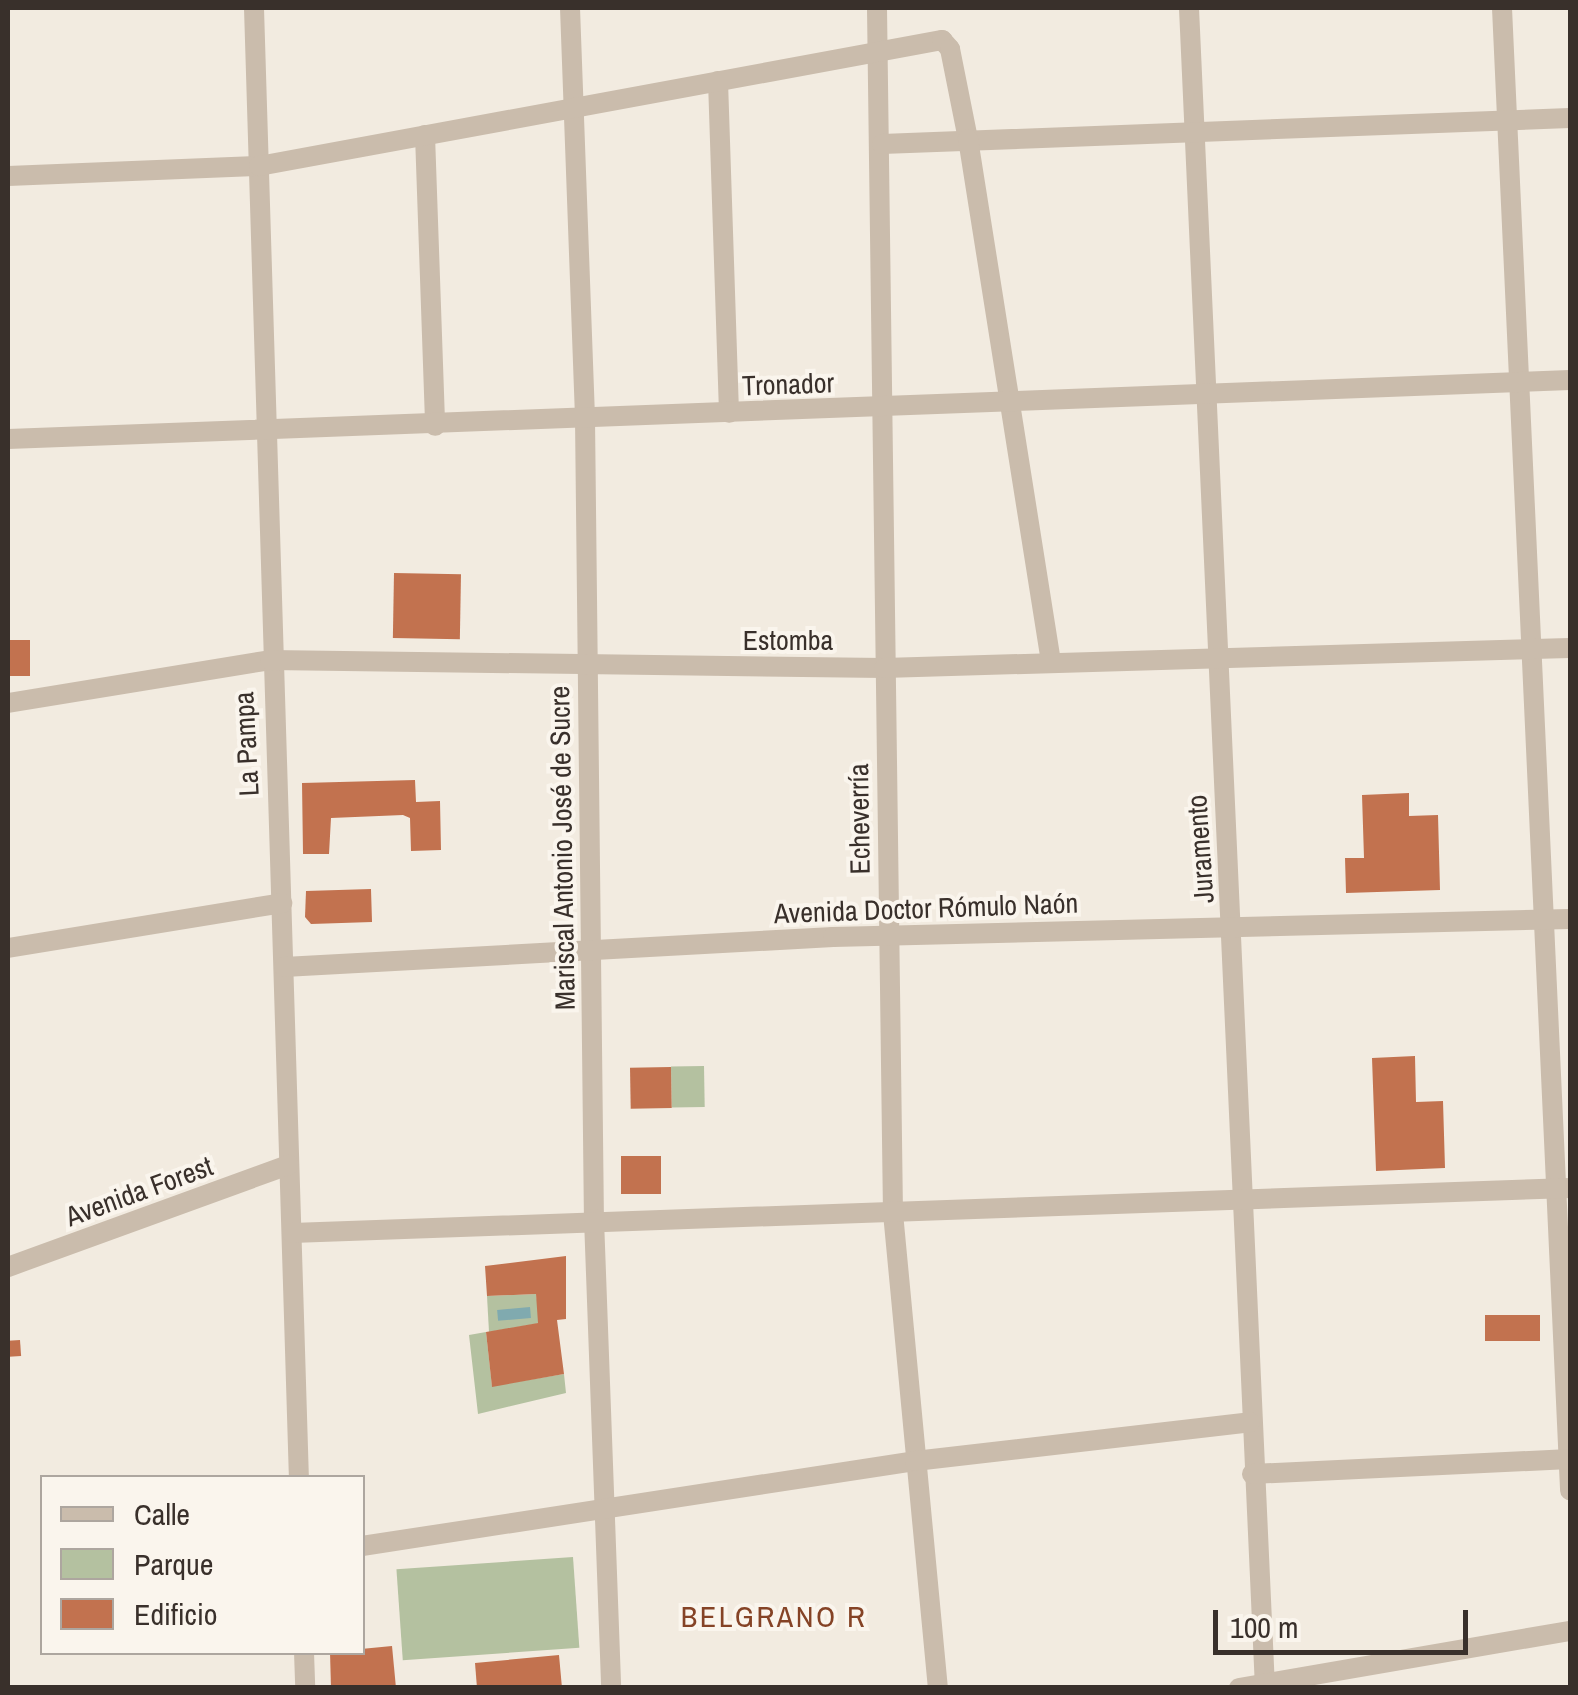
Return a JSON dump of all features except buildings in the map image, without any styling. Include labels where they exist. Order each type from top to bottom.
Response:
[{"type":"street","name":"La Pampa","points":[[254,8],[270,660],[282,903],[299,1475]]},
{"type":"street","name":"Mariscal Antonio José de Sucre","points":[[570,8],[585,419],[594,1219],[612,1688]]},
{"type":"street","name":"Echeverría","points":[[876,8],[886,409],[884,668],[893,1213],[938,1688]]},
{"type":"street","name":"Juramento","points":[[1189,8],[1214,656],[1232,927],[1245,1197],[1252,1474],[1265,1685]]},
{"type":"street","points":[[1502,8],[1541,920],[1564,1188],[1570,1490]]},
{"type":"street","points":[[8,176],[259,166],[942,40],[950,49],[968,139],[1052,662]]},
{"type":"street","points":[[718,81],[730,413]]},
{"type":"street","points":[[882,144],[1570,118]]},
{"type":"street","points":[[425,135],[435,426]]},
{"type":"street","name":"Tronador","points":[[8,439],[264,433],[1570,380]]},
{"type":"street","name":"Estomba","points":[[8,703],[270,660],[884,668],[1570,648]]},
{"type":"street","points":[[8,948],[282,903]]},
{"type":"street","name":"Avenida Doctor Rómulo Naón","points":[[284,967],[888,935],[1570,919]]},
{"type":"street","name":"Avenida Forest","points":[[8,1267],[289,1165]]},
{"type":"street","points":[[292,1233],[594,1219],[893,1213],[1564,1188]]},
{"type":"street","points":[[365,1546],[915,1461],[1250,1422]]},
{"type":"street","points":[[1252,1474],[1570,1459]]},
{"type":"street","points":[[1239,1688],[1570,1631]]},
{"type":"street","points":[[304,1655],[305,1688]]},
{"type":"green space","points":[[704,1066],[705,1107],[672,1108],[671,1067]]},
{"type":"green space","points":[[536,1294],[541,1323],[489,1332],[487,1296]]},
{"type":"green space","points":[[486,1332],[492,1386],[564,1374],[566,1393],[478,1414],[469,1335]]},
{"type":"green space","points":[[573,1557],[579,1648],[403,1660],[396,1569]]},
{"type":"water","points":[[530,1307],[531,1318],[498,1321],[497,1310]]},
{"type":"district","name":"BELGRANO R","points":[[774,1616]]}]
